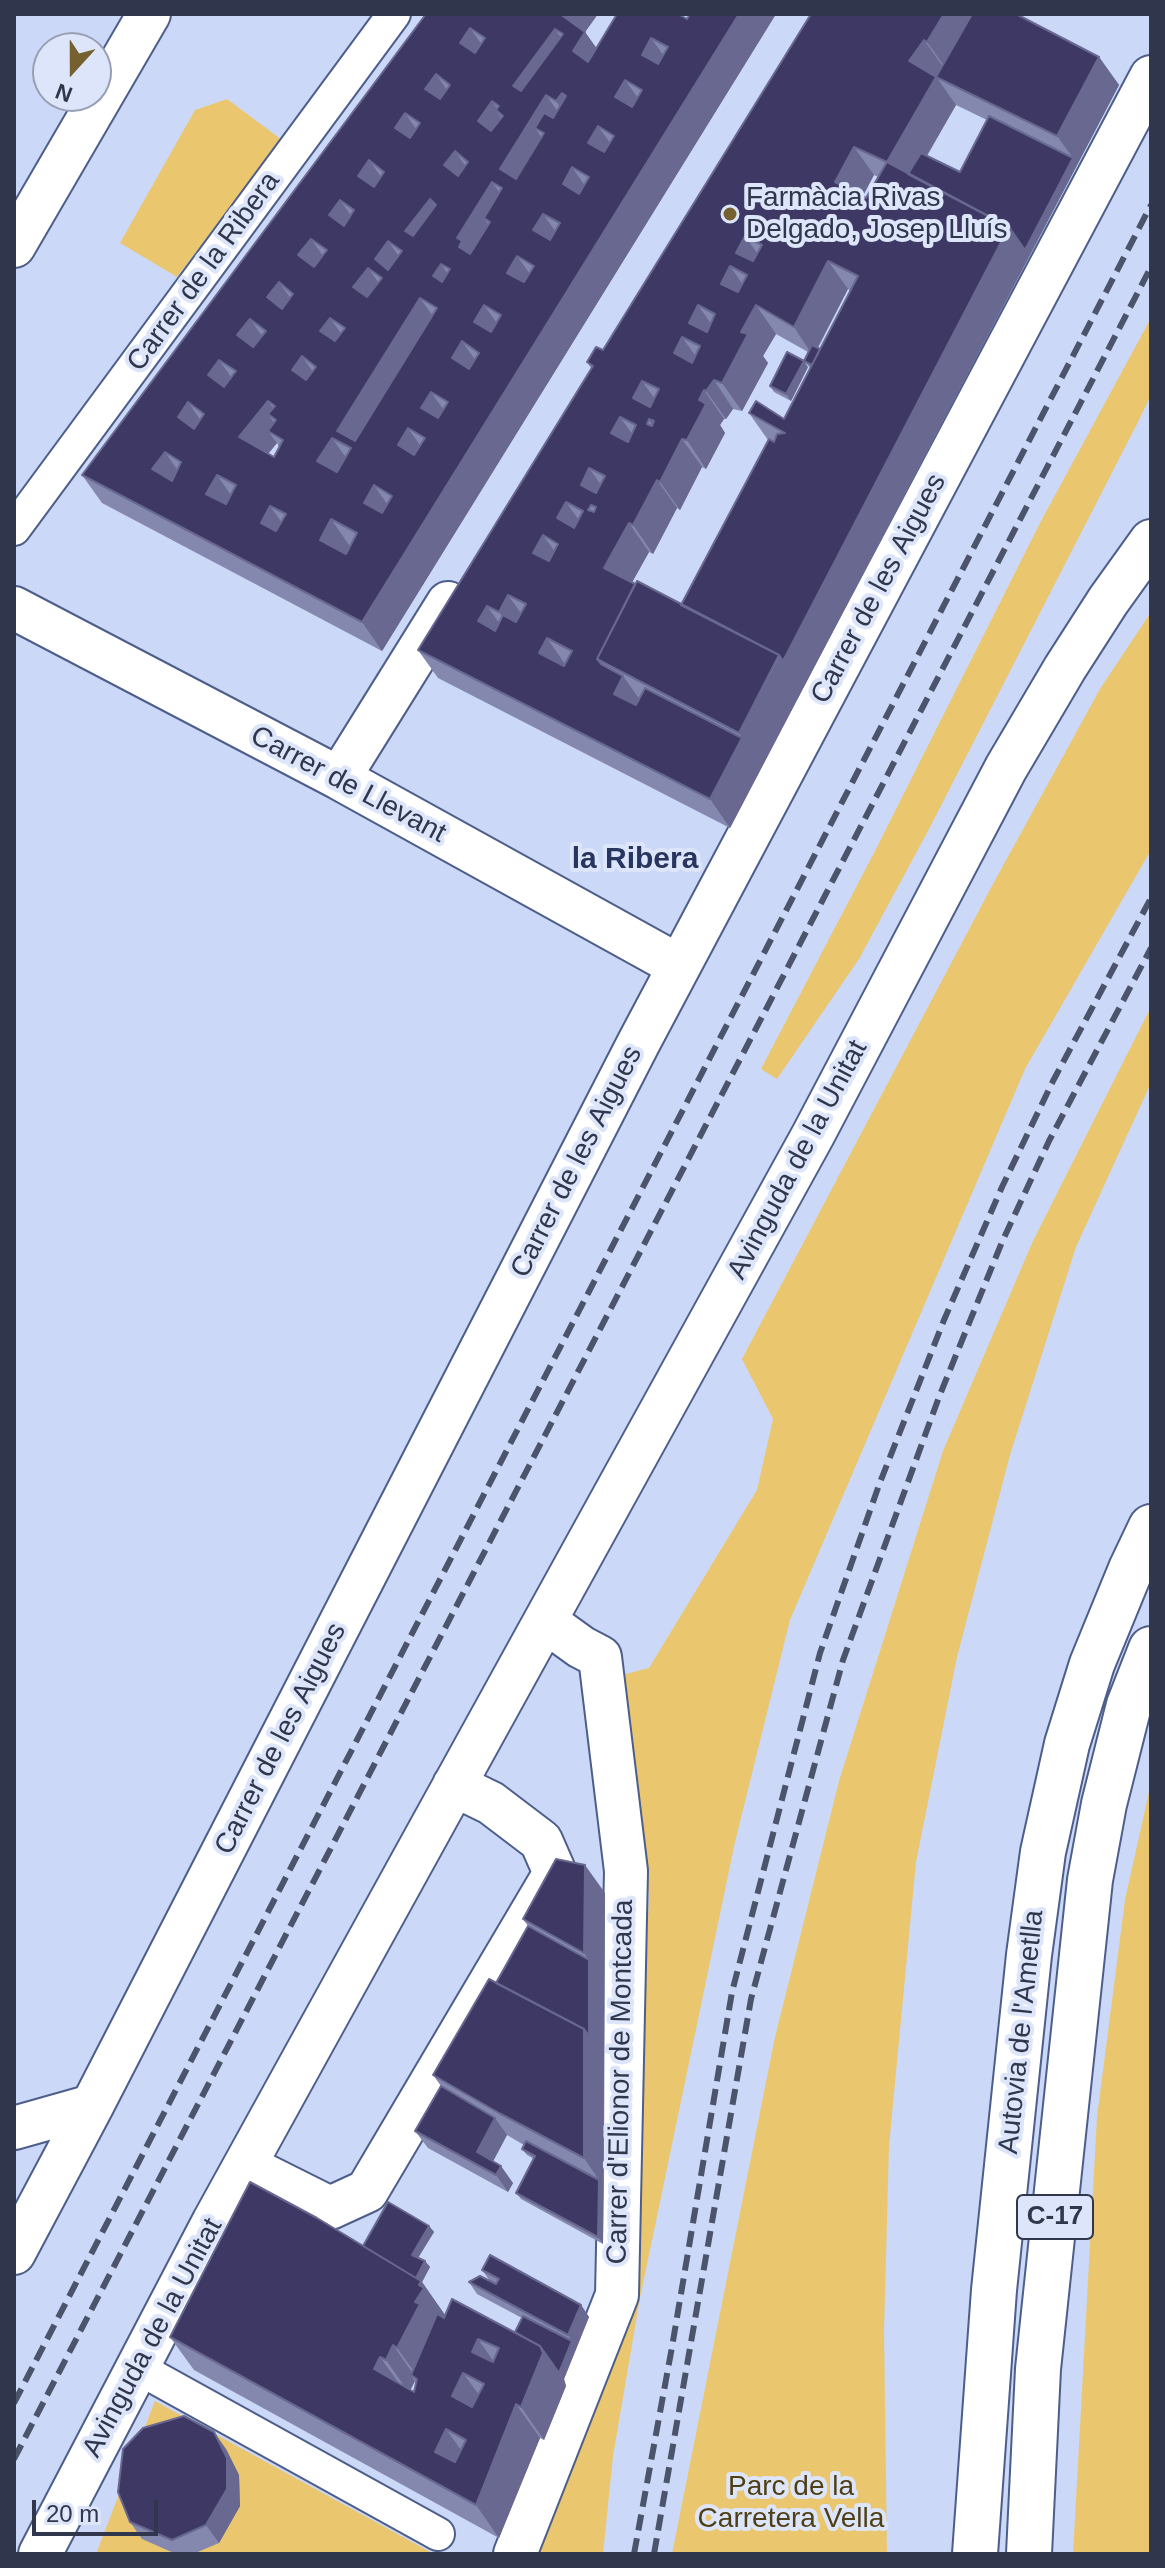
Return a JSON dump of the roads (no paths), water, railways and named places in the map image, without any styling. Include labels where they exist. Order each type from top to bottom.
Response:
[{"type":"highway","name":"Autovia de l'Ametlla","points":[[975,2554],[994,2290],[1029,1955],[1043,1852],[1067,1744],[1092,1664],[1151,1527]]},
{"type":"highway","name":"Autovia de l'Ametlla","points":[[1029,2554],[1038,2369],[1090,1880],[1104,1804],[1129,1705],[1151,1649]]},
{"type":"street","points":[[14,246],[149,14]]},
{"type":"street","name":"Carrer de la Ribera","points":[[14,529],[394,14]]},
{"type":"street","name":"Carrer de les Aigues","points":[[14,2253],[679,966],[1151,77]]},
{"type":"street","name":"Avinguda de la Unitat","points":[[40,2554],[214,2221],[813,1135],[1006,768],[1065,668],[1151,541]]},
{"type":"street","points":[[339,778],[464,577]]},
{"type":"street","name":"Carrer de Llevant","points":[[14,608],[339,778],[679,966]]},
{"type":"street","name":"Carrer d'Elionor de Montcada","points":[[515,2554],[617,2295],[626,1871],[600,1657],[545,1621]]},
{"type":"street","points":[[246,2166],[330,2208],[367,2191],[555,1873],[541,1841],[491,1803],[454,1785]]},
{"type":"street","points":[[14,2128],[92,2106]]},
{"type":"street","points":[[138,2368],[438,2534]]},
{"type":"railway","points":[[14,2403],[1151,205]]},
{"type":"railway","points":[[14,2459],[1151,267]]},
{"type":"railway","points":[[634,2554],[732,1992],[820,1653],[879,1485],[944,1320],[1002,1187],[1053,1081],[1151,898]]},
{"type":"railway","points":[[654,2554],[751,1999],[843,1660],[939,1397],[1002,1242],[1049,1141],[1151,948]]},
{"type":"place","name":"Farmàcia Rivas Delgado, Josep Lluís","points":[[730,214]]},
{"type":"district","name":"la Ribera","points":[[635,860]]},
{"type":"park label","name":"Parc de la Carretera Vella","points":[[791,2503]]}]
